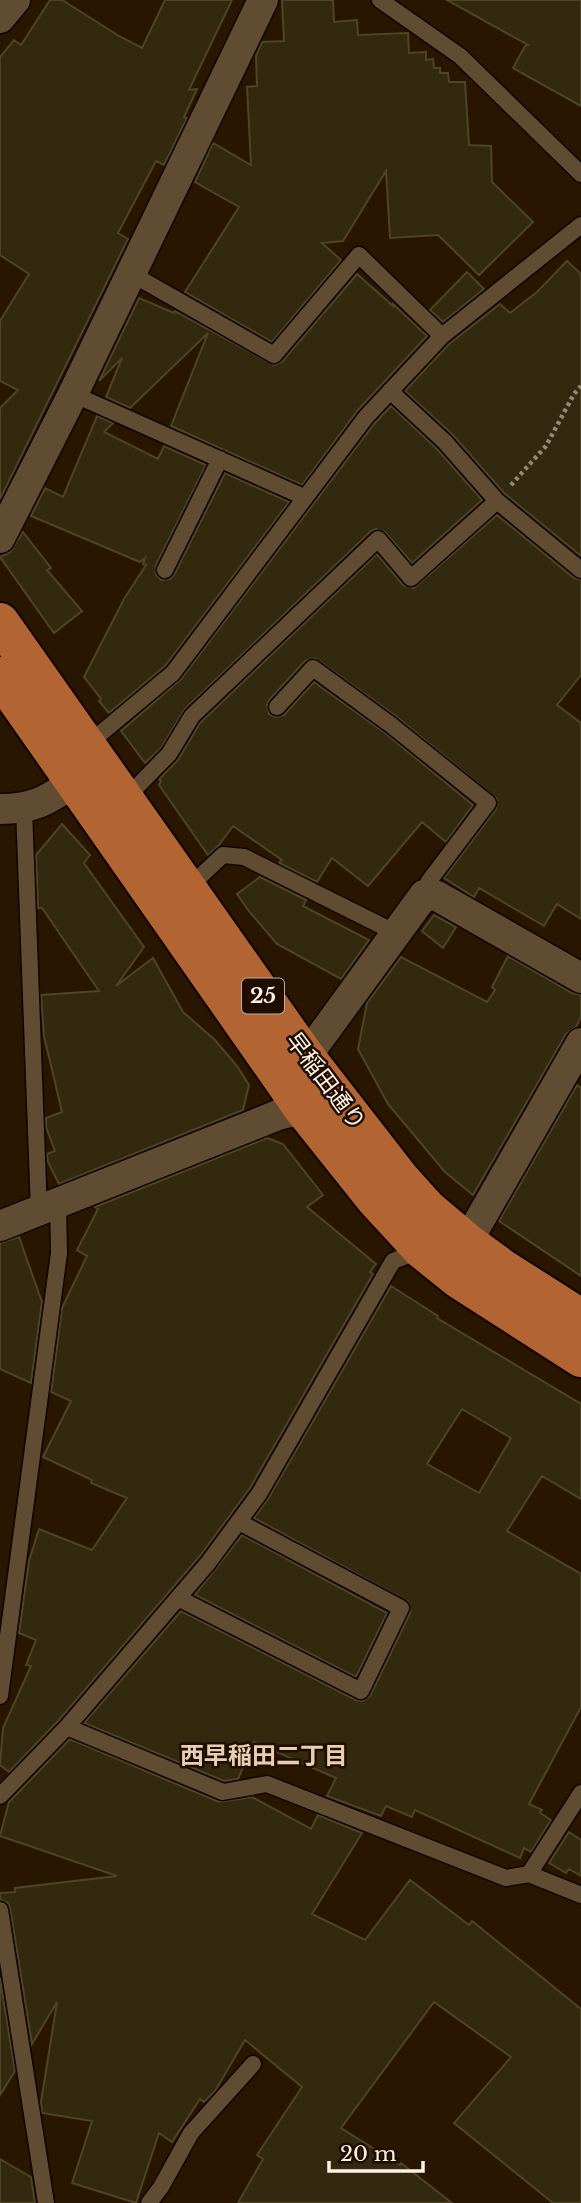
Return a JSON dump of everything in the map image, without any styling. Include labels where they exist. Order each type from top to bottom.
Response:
[{"type":"main road","name":"早稲田通り","points":[[0,622],[306,1057],[400,1178],[427,1208],[467,1242],[581,1318]]},
{"type":"main road","name":"早稲田通り","points":[[0,676],[303,1109],[374,1198],[422,1250],[458,1279],[581,1358]]},
{"type":"street","points":[[0,18],[15,0]]},
{"type":"street","points":[[0,538],[73,394],[263,0]]},
{"type":"street","points":[[12,809],[53,796],[73,783]]},
{"type":"street","points":[[306,1057],[424,895],[437,896],[581,978]]},
{"type":"street","points":[[467,1242],[581,1043]]},
{"type":"street","points":[[0,1226],[278,1115],[303,1109]]},
{"type":"lane","points":[[380,0],[460,56],[581,174]]},
{"type":"lane","points":[[88,744],[173,673],[366,417],[442,336],[581,225]]},
{"type":"lane","points":[[130,273],[274,355],[359,255],[442,336]]},
{"type":"lane","points":[[390,391],[445,442],[497,501],[581,570]]},
{"type":"lane","points":[[73,394],[304,497]]},
{"type":"lane","points":[[165,570],[220,459]]},
{"type":"lane","points":[[125,799],[169,754],[192,716],[377,539],[411,578],[497,501]]},
{"type":"lane","points":[[277,707],[313,668],[391,725],[488,803],[429,881],[424,895]]},
{"type":"lane","points":[[0,1696],[59,1253],[48,1207],[12,809]]},
{"type":"lane","points":[[187,890],[223,855],[244,857],[396,933]]},
{"type":"lane","points":[[0,1796],[67,1727],[208,1563],[259,1494],[393,1261],[422,1250]]},
{"type":"lane","points":[[178,1598],[361,1691],[401,1608],[239,1522]]},
{"type":"lane","points":[[67,1727],[223,1792],[267,1784],[506,1878],[529,1874],[581,1895]]},
{"type":"lane","points":[[529,1874],[581,1793]]},
{"type":"lane","points":[[0,1910],[46,2203]]},
{"type":"lane","points":[[149,2203],[191,2133],[253,2064]]},
{"type":"path","points":[[497,501],[546,446],[581,386]]},
{"type":"building","points":[[50,0],[62,0],[142,48],[165,0],[232,0],[189,90],[197,89],[184,117],[187,118],[164,165],[156,161],[118,233],[128,239],[0,499],[0,408],[18,390],[0,381],[0,321],[29,274],[0,255],[0,57],[14,40],[21,45]]},
{"type":"building","points":[[282,0],[333,0],[334,22],[357,20],[358,35],[408,33],[409,53],[426,52],[426,60],[433,59],[434,68],[440,68],[440,73],[448,73],[449,82],[465,82],[469,145],[491,146],[492,182],[533,222],[479,275],[438,235],[390,238],[386,171],[343,241],[322,243],[341,260],[272,342],[185,292],[239,207],[195,182],[213,143],[251,165],[247,87],[257,86],[256,56],[262,42],[284,41]]},
{"type":"building","points":[[447,0],[581,0],[581,106],[513,68],[528,45]]},
{"type":"building","points":[[567,261],[581,274],[581,556],[504,493],[453,435],[405,391],[449,344],[500,304],[510,313],[537,292]]},
{"type":"building","points":[[467,272],[484,289],[443,322],[430,310]]},
{"type":"building","points":[[357,274],[427,336],[358,410],[302,485],[171,426],[208,333],[130,408],[106,397],[122,358],[99,381],[139,298],[174,313],[175,311],[274,365],[282,362]]},
{"type":"building","points":[[391,406],[437,449],[482,500],[412,563],[385,532],[376,529],[371,531],[185,709],[161,748],[145,763],[121,731],[181,679],[374,424]]},
{"type":"building","points":[[97,416],[113,423],[104,432],[158,459],[164,446],[206,465],[156,565],[156,575],[161,580],[170,579],[174,575],[225,473],[289,502],[165,666],[109,713],[84,677],[124,599],[146,565],[143,564],[145,558],[140,562],[31,516],[45,488],[63,497]]},
{"type":"building","points":[[497,515],[574,578],[581,580],[581,675],[557,705],[581,723],[581,919],[557,904],[544,926],[479,888],[474,897],[444,878],[496,809],[497,799],[397,717],[315,658],[305,661],[269,700],[269,714],[275,717],[284,715],[314,682],[385,733],[473,805],[446,842],[422,822],[368,886],[332,858],[317,882],[279,863],[282,860],[233,826],[208,855],[159,785],[159,779],[178,760],[200,723],[377,554],[403,585],[414,588]]},
{"type":"building","points":[[23,532],[51,568],[47,570],[82,611],[54,633],[0,557],[10,552]]},
{"type":"building","points":[[62,824],[90,855],[84,863],[144,947],[116,986],[153,958],[183,1012],[215,1040],[249,1085],[243,1110],[59,1184],[48,1162],[47,1154],[55,1151],[46,1127],[46,1118],[62,1112],[44,1036],[41,995],[99,991],[42,908],[38,908],[36,855]]},
{"type":"building","points":[[260,877],[306,900],[303,906],[369,940],[341,979],[277,944],[248,910],[237,894]]},
{"type":"building","points":[[434,915],[456,927],[443,948],[422,931]]},
{"type":"building","points":[[508,956],[572,993],[581,995],[581,1017],[576,1027],[566,1034],[473,1195],[445,1172],[388,1104],[358,1049],[367,1003],[401,957],[487,1002],[495,990],[492,987]]},
{"type":"building","points":[[577,1085],[581,1088],[581,1276],[499,1221]]},
{"type":"building","points":[[267,1138],[283,1144],[323,1195],[307,1207],[376,1264],[370,1272],[373,1274],[250,1488],[200,1556],[59,1720],[9,1772],[0,1765],[3,1728],[31,1666],[26,1665],[36,1640],[19,1633],[29,1561],[39,1529],[92,1550],[127,1498],[91,1483],[92,1480],[43,1457],[71,1401],[51,1392],[62,1308],[87,1256],[77,1250],[98,1209],[95,1207]]},
{"type":"building","points":[[19,1237],[42,1302],[31,1383],[0,1369],[0,1243]]},
{"type":"building","points":[[391,1286],[438,1316],[437,1318],[581,1404],[581,1499],[542,1476],[507,1531],[581,1574],[581,1707],[529,1804],[542,1810],[540,1813],[551,1820],[531,1852],[524,1848],[520,1858],[415,1810],[412,1817],[386,1806],[381,1816],[327,1796],[336,1778],[254,1742],[238,1779],[224,1781],[84,1723],[181,1611],[356,1700],[362,1701],[370,1696],[410,1613],[409,1602],[254,1518],[268,1499]],"holes":[[[462,1409],[511,1438],[479,1493],[427,1464]]]},
{"type":"building","points":[[242,1535],[387,1613],[356,1677],[195,1595]]},
{"type":"building","points":[[70,1739],[219,1802],[252,1797],[311,1829],[318,1815],[362,1833],[312,1914],[365,1940],[410,1880],[469,1925],[472,1921],[581,2009],[581,2203],[553,2203],[454,2123],[511,2057],[434,2002],[341,2128],[400,2165],[401,2163],[452,2203],[238,2203],[263,2159],[257,2155],[302,2087],[245,2040],[215,2091],[204,2102],[200,2099],[172,2142],[159,2133],[136,2203],[72,2183],[92,2121],[42,2113],[41,2102],[57,2002],[32,2044],[10,1908],[8,1903],[0,1900],[0,1893],[15,1892],[15,1888],[117,1876],[0,1836],[9,1802]]},
{"type":"building","points":[[569,1832],[581,1840],[581,1876],[569,1869],[566,1873],[549,1863]]},
{"type":"building","points":[[0,1978],[15,2071],[0,2095]]},
{"type":"building","points":[[0,2159],[31,2177],[35,2203],[0,2203]]},
{"type":"district","name":"西早稲田二丁目","points":[[264,1756]]}]
